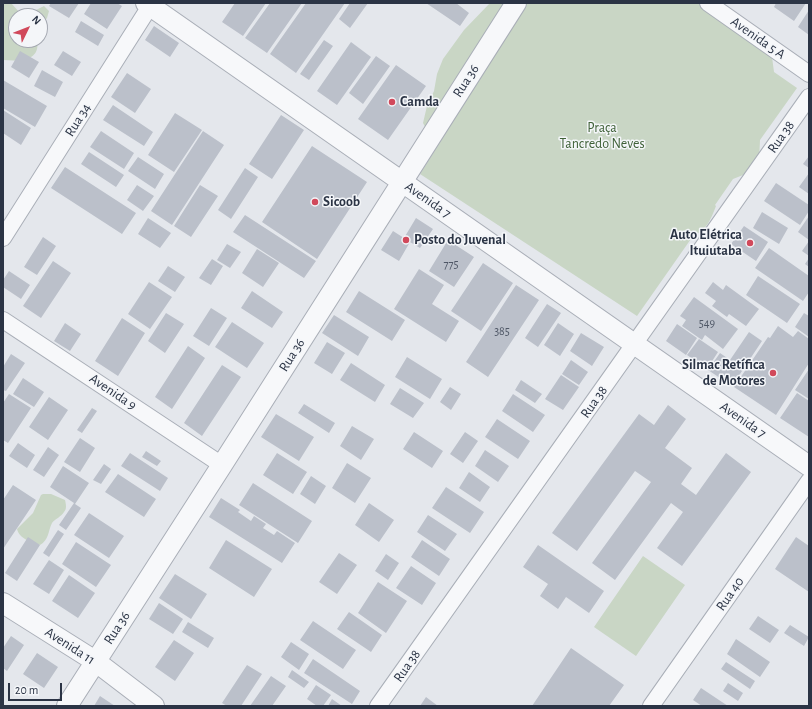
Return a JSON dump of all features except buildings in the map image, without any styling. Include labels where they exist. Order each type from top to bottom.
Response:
[{"type":"street","name":"Rua 36","points":[[67,706],[516,3]]},
{"type":"street","name":"Avenida 5 A","points":[[708,3],[809,74]]},
{"type":"street","name":"Avenida 7","points":[[150,4],[634,345],[809,466]]},
{"type":"street","name":"Rua 34","points":[[3,238],[150,4]]},
{"type":"street","name":"Rua 38","points":[[378,706],[809,97]]},
{"type":"street","name":"Avenida 9","points":[[3,320],[222,465]]},
{"type":"street","name":"Rua 40","points":[[651,706],[809,481]]},
{"type":"street","name":"Avenida 11","points":[[3,603],[95,661],[154,706]]},
{"type":"green space","points":[[3,3],[11,3],[16,8],[8,8],[8,48],[37,48],[36,53],[28,59],[3,60]]},
{"type":"green space","name":"Praça Tancredo Neves","points":[[490,3],[717,3],[772,57],[774,72],[797,88],[760,140],[759,162],[748,173],[733,179],[715,205],[716,206],[708,224],[702,231],[693,236],[637,316],[420,174],[442,139],[430,136],[423,123],[427,106],[434,91],[437,74],[443,59],[464,30]]},
{"type":"green space","points":[[51,494],[65,500],[66,509],[63,514],[52,523],[47,538],[40,545],[23,538],[18,533],[17,529],[33,513],[41,495]]},
{"type":"green space","points":[[643,556],[685,585],[636,656],[594,627]]},
{"type":"place","name":"Camda","points":[[392,102]]},
{"type":"place","name":"Sicoob","points":[[315,202]]},
{"type":"place","name":"Posto do Juvenal","points":[[406,240]]},
{"type":"place","name":"Auto Elétrica Ituiutaba","points":[[750,243]]},
{"type":"place","name":"Silmac Retífica de Motores","points":[[773,373]]}]
